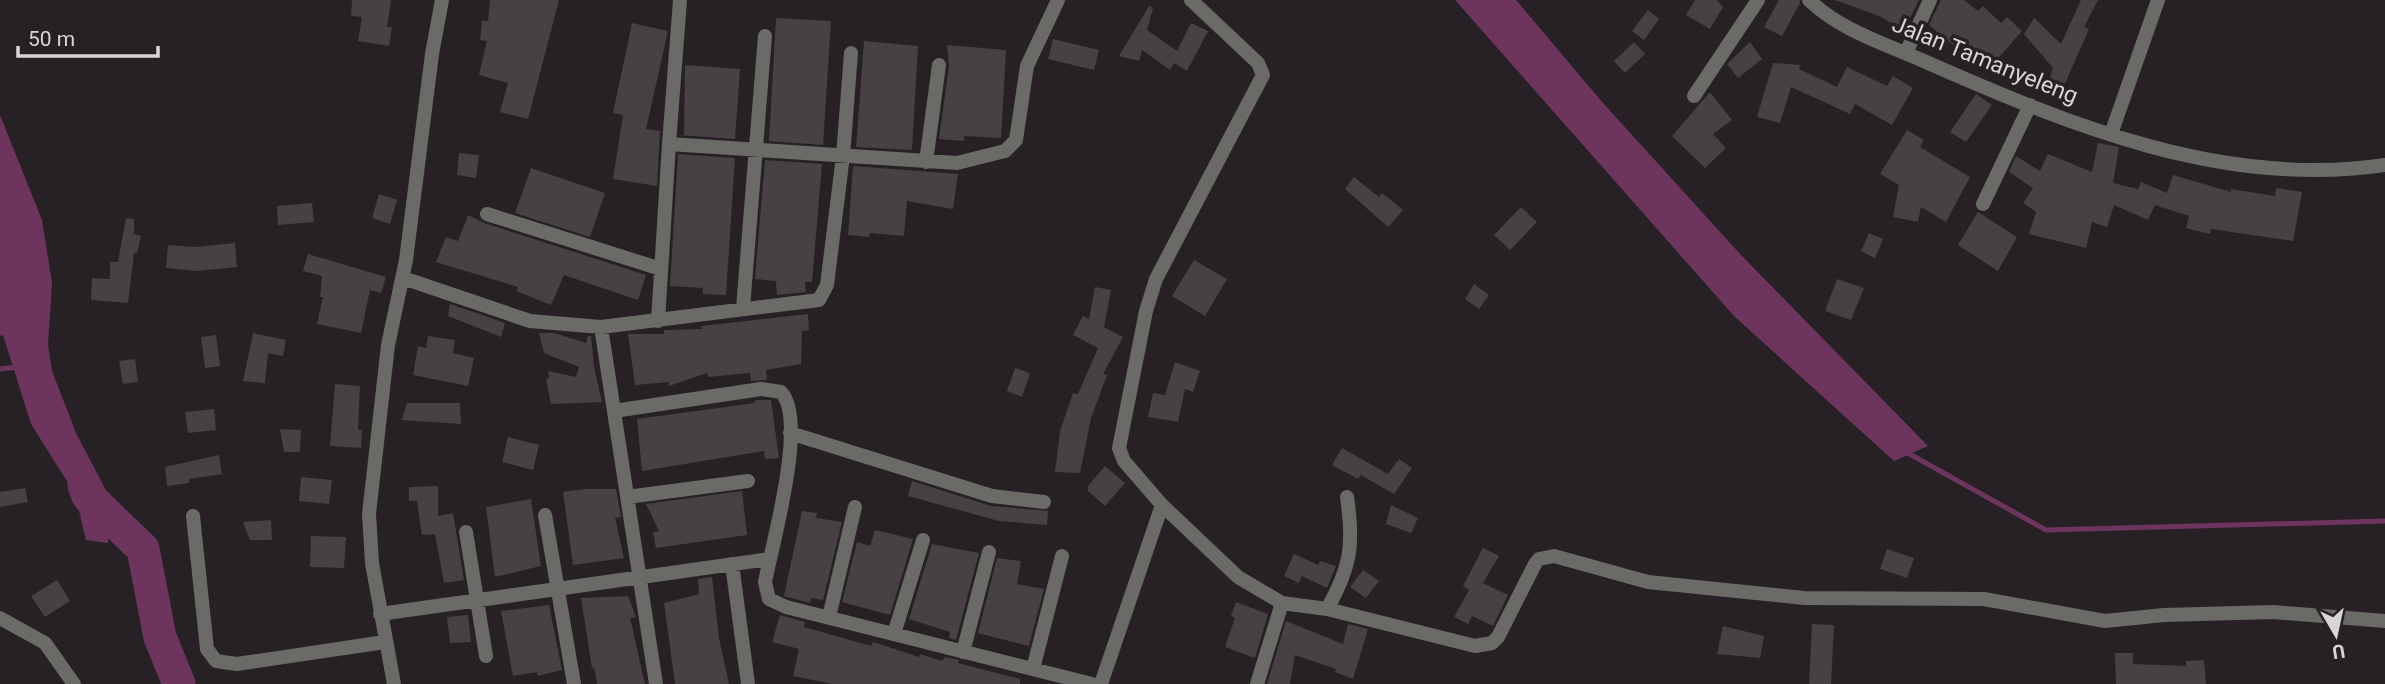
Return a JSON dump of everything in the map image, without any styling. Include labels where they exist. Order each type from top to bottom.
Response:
[{"type":"street","points":[[394,684],[372,563],[369,514],[388,345],[402,278],[432,54],[442,0]]},
{"type":"street","points":[[658,321],[680,0]]},
{"type":"street","points":[[669,144],[926,162],[957,163],[982,159],[1013,145],[1027,66],[1058,0]]},
{"type":"street","points":[[1191,0],[1258,63],[1263,75],[1156,279],[1146,311],[1119,448],[1124,461],[1162,505],[1238,576],[1282,603],[1327,609],[1482,646],[1498,637],[1535,564],[1539,559],[1553,556],[1648,582],[1804,598],[1984,600],[2105,621],[2164,615],[2273,612],[2385,621]]},
{"type":"street","points":[[1694,96],[1758,0]]},
{"type":"street","name":"Jalan Tamanyeleng","points":[[1809,0],[1843,25],[2030,106],[2159,149],[2257,168],[2335,169],[2385,165]]},
{"type":"street","points":[[1906,53],[1930,0]]},
{"type":"street","points":[[2111,134],[2158,0]]},
{"type":"street","points":[[743,308],[765,36]]},
{"type":"street","points":[[402,278],[530,321],[601,327],[823,298],[843,156],[851,53]]},
{"type":"street","points":[[926,162],[939,65]]},
{"type":"street","points":[[1983,204],[2030,106]]},
{"type":"street","points":[[487,214],[661,268]]},
{"type":"street","points":[[601,327],[656,684]]},
{"type":"street","points":[[614,411],[775,389],[786,397],[790,457],[769,559],[766,594],[769,599],[786,607],[1092,684]]},
{"type":"street","points":[[790,433],[992,496],[1044,502]]},
{"type":"street","points":[[627,497],[748,481]]},
{"type":"street","points":[[1327,609],[1349,567],[1352,542],[1347,497]]},
{"type":"street","points":[[1101,684],[1162,505]]},
{"type":"street","points":[[829,617],[855,507]]},
{"type":"street","points":[[545,515],[574,684]]},
{"type":"street","points":[[193,516],[207,649],[216,661],[237,664],[385,642]]},
{"type":"street","points":[[466,532],[486,656]]},
{"type":"street","points":[[894,634],[923,540]]},
{"type":"street","points":[[963,652],[989,552]]},
{"type":"street","points":[[1033,669],[1062,556]]},
{"type":"street","points":[[380,614],[769,559]]},
{"type":"street","points":[[732,564],[748,684]]},
{"type":"street","points":[[1257,684],[1282,603]]},
{"type":"street","points":[[0,618],[45,643],[74,684]]},
{"type":"shaded area","points":[[1455,0],[1516,0],[1603,103],[1741,255],[1928,446],[1894,461],[1734,316]]},
{"type":"shaded area","points":[[0,115],[42,220],[52,283],[48,345],[52,371],[76,433],[113,504],[108,543],[86,540],[75,494],[31,424],[3,335],[0,336]]},
{"type":"building","points":[[352,0],[391,0],[387,27],[392,27],[389,46],[358,41],[362,17],[351,16]]},
{"type":"building","points":[[490,0],[559,0],[528,119],[500,112],[508,83],[479,75],[487,41],[480,40],[482,21],[488,21]]},
{"type":"building","points":[[1695,0],[1717,0],[1723,7],[1710,29],[1686,15]]},
{"type":"building","points":[[1779,0],[1800,0],[1782,36],[1764,27]]},
{"type":"building","points":[[1835,0],[1919,0],[1904,30],[1879,16]]},
{"type":"building","points":[[1941,0],[1964,0],[1978,11],[1983,6],[2001,23],[2007,17],[2022,31],[1988,70],[1968,53],[1966,56],[1929,25]]},
{"type":"building","points":[[2081,0],[2098,0],[2084,27],[2089,29],[2064,86],[2049,80],[2053,68],[2024,34],[2034,18],[2061,44]]},
{"type":"building","points":[[1149,6],[1153,8],[1147,30],[1177,51],[1191,23],[1208,31],[1187,71],[1174,63],[1170,70],[1142,50],[1139,61],[1119,56]]},
{"type":"building","points":[[1648,10],[1659,19],[1644,40],[1632,31]]},
{"type":"building","points":[[776,18],[831,21],[823,145],[769,141]]},
{"type":"building","points":[[632,23],[668,31],[646,129],[660,131],[657,186],[613,179],[623,115],[613,113]]},
{"type":"building","points":[[1053,39],[1099,50],[1094,70],[1048,59]]},
{"type":"building","points":[[864,41],[918,46],[912,150],[856,147]]},
{"type":"building","points":[[1634,42],[1645,54],[1625,73],[1614,61]]},
{"type":"building","points":[[1750,42],[1762,59],[1738,78],[1727,64]]},
{"type":"building","points":[[947,45],[1006,50],[1001,138],[964,136],[964,141],[939,139],[949,66]]},
{"type":"building","points":[[1773,63],[1800,65],[1799,69],[1837,87],[1847,67],[1887,86],[1893,76],[1913,88],[1892,125],[1855,104],[1850,114],[1791,87],[1780,123],[1757,117]]},
{"type":"building","points":[[685,65],[740,69],[735,139],[679,135],[684,135]]},
{"type":"building","points":[[1710,92],[1732,120],[1713,134],[1726,148],[1705,168],[1672,136]]},
{"type":"building","points":[[1976,94],[1992,105],[1966,142],[1950,132]]},
{"type":"building","points":[[1907,130],[1924,140],[1920,147],[1970,177],[1946,222],[1921,207],[1918,222],[1893,217],[1899,185],[1880,174]]},
{"type":"building","points":[[2098,143],[2119,147],[2113,183],[2138,189],[2141,182],[2167,193],[2173,175],[2231,192],[2231,189],[2275,196],[2276,188],[2302,192],[2293,241],[2211,229],[2210,234],[2186,228],[2189,216],[2155,205],[2148,220],[2114,205],[2107,227],[2092,222],[2086,248],[2029,234],[2036,212],[2023,203],[2033,188],[2009,172],[2016,156],[2040,171],[2048,154],[2092,172]]},
{"type":"building","points":[[459,153],[479,155],[476,178],[457,175]]},
{"type":"building","points":[[678,154],[735,158],[726,295],[703,294],[703,288],[670,286]]},
{"type":"building","points":[[765,160],[822,164],[812,282],[805,282],[806,292],[777,295],[776,281],[755,279]]},
{"type":"building","points":[[853,166],[958,174],[953,209],[907,201],[904,236],[870,233],[869,237],[848,235]]},
{"type":"building","points":[[531,168],[605,193],[590,237],[515,213]]},
{"type":"building","points":[[1354,177],[1379,197],[1382,193],[1403,210],[1388,227],[1345,189]]},
{"type":"building","points":[[379,194],[397,200],[390,224],[372,218]]},
{"type":"building","points":[[312,203],[314,222],[278,225],[277,206]]},
{"type":"building","points":[[1521,207],[1537,222],[1510,250],[1494,235]]},
{"type":"building","points":[[1978,212],[2017,237],[1998,271],[1958,245]]},
{"type":"building","points":[[468,215],[484,223],[646,275],[638,300],[564,275],[551,305],[516,291],[518,287],[436,262],[446,237],[458,241]]},
{"type":"building","points":[[126,218],[134,219],[134,234],[141,236],[137,253],[134,253],[128,303],[91,300],[92,278],[110,279],[110,262],[118,262]]},
{"type":"building","points":[[1869,233],[1883,239],[1875,258],[1861,251]]},
{"type":"building","points":[[235,243],[237,267],[197,271],[166,268],[168,245],[195,247]]},
{"type":"building","points":[[308,254],[386,277],[381,293],[370,290],[361,333],[317,324],[323,297],[320,297],[322,276],[303,271]]},
{"type":"building","points":[[1194,260],[1227,279],[1205,316],[1172,296]]},
{"type":"building","points":[[1837,279],[1864,288],[1851,320],[1825,311]]},
{"type":"building","points":[[1474,284],[1489,295],[1479,309],[1465,299]]},
{"type":"building","points":[[1095,287],[1111,290],[1104,327],[1123,337],[1103,374],[1107,375],[1091,418],[1080,473],[1055,472],[1060,431],[1073,393],[1078,394],[1098,348],[1073,335],[1083,316],[1089,319]]},
{"type":"building","points":[[450,304],[505,323],[501,337],[448,316]]},
{"type":"building","points":[[808,314],[809,330],[802,331],[801,364],[766,370],[767,380],[751,381],[750,373],[708,377],[707,373],[669,386],[669,382],[635,385],[628,334],[664,334],[664,330],[702,329],[701,326]]},
{"type":"building","points":[[253,333],[286,340],[283,356],[268,353],[265,383],[243,381]]},
{"type":"building","points":[[539,333],[554,333],[586,343],[588,336],[591,336],[594,367],[602,402],[551,404],[546,379],[549,378],[548,371],[576,377],[579,367],[544,353]]},
{"type":"building","points":[[216,335],[220,366],[205,368],[201,337]]},
{"type":"building","points":[[428,336],[455,340],[453,353],[474,358],[468,386],[413,375],[418,346],[426,348]]},
{"type":"building","points":[[135,359],[138,382],[123,384],[119,361]]},
{"type":"building","points":[[1175,362],[1200,371],[1193,392],[1185,389],[1178,422],[1148,417],[1153,393],[1165,395]]},
{"type":"building","points":[[1015,368],[1030,373],[1022,397],[1007,391]]},
{"type":"building","points":[[335,384],[360,386],[358,430],[362,430],[361,448],[330,446]]},
{"type":"building","points":[[755,400],[771,400],[779,458],[765,459],[764,451],[642,471],[637,419],[755,403]]},
{"type":"building","points":[[407,403],[460,403],[461,424],[402,420]]},
{"type":"building","points":[[214,409],[216,430],[188,433],[185,412]]},
{"type":"building","points":[[280,429],[301,430],[300,452],[284,452]]},
{"type":"building","points":[[508,437],[539,445],[533,470],[502,462]]},
{"type":"building","points":[[1342,448],[1388,474],[1399,459],[1412,468],[1394,494],[1361,475],[1358,479],[1332,465]]},
{"type":"building","points":[[219,455],[222,474],[189,479],[189,483],[167,486],[165,467]]},
{"type":"building","points":[[1105,466],[1125,483],[1105,506],[1088,491],[1088,486]]},
{"type":"building","points":[[301,477],[332,480],[329,504],[299,501]]},
{"type":"building","points":[[912,481],[991,506],[1048,511],[1047,525],[999,521],[908,496]]},
{"type":"building","points":[[438,486],[438,516],[453,513],[464,580],[444,583],[435,534],[422,535],[417,501],[409,501],[409,487]]},
{"type":"building","points":[[25,488],[28,502],[0,507],[0,492]]},
{"type":"building","points":[[616,489],[621,517],[615,518],[624,558],[573,565],[563,492]]},
{"type":"building","points":[[742,491],[747,535],[656,548],[653,532],[659,531],[646,504]]},
{"type":"building","points":[[531,499],[541,566],[495,577],[486,507]]},
{"type":"building","points":[[1391,505],[1418,518],[1411,533],[1386,524]]},
{"type":"building","points":[[802,511],[817,513],[816,518],[842,522],[823,600],[811,598],[810,603],[784,596]]},
{"type":"building","points":[[271,520],[272,540],[250,540],[243,522]]},
{"type":"building","points":[[875,530],[913,539],[890,615],[842,602],[857,542],[870,546]]},
{"type":"building","points":[[311,536],[346,537],[344,568],[310,567]]},
{"type":"building","points":[[932,544],[979,553],[956,640],[949,638],[950,632],[909,619]]},
{"type":"building","points":[[1483,548],[1499,556],[1483,583],[1508,595],[1493,626],[1472,616],[1468,624],[1454,617],[1469,590],[1463,586]]},
{"type":"building","points":[[1887,549],[1914,558],[1907,578],[1880,569]]},
{"type":"building","points":[[1294,554],[1318,565],[1320,561],[1336,566],[1327,588],[1302,576],[1299,583],[1284,576]]},
{"type":"building","points":[[997,558],[1021,561],[1017,584],[1044,589],[1029,646],[978,633]]},
{"type":"building","points":[[1363,570],[1379,581],[1366,598],[1350,587]]},
{"type":"building","points":[[712,577],[719,638],[729,684],[675,684],[664,603],[699,594],[698,579]]},
{"type":"building","points":[[57,580],[70,601],[45,617],[31,596]]},
{"type":"building","points":[[628,596],[636,617],[630,618],[645,684],[597,684],[581,598]]},
{"type":"building","points":[[1236,602],[1268,614],[1255,658],[1225,647],[1235,618],[1231,616]]},
{"type":"building","points":[[549,605],[562,670],[538,676],[537,672],[513,676],[501,611]]},
{"type":"building","points":[[468,615],[471,642],[450,643],[447,617]]},
{"type":"building","points":[[780,615],[805,622],[804,627],[871,646],[873,642],[919,657],[920,654],[942,661],[945,657],[959,660],[958,663],[1020,679],[1020,684],[832,684],[793,676],[799,649],[772,642]]},
{"type":"building","points":[[1286,621],[1343,644],[1348,624],[1368,629],[1353,679],[1335,672],[1336,669],[1295,655],[1290,684],[1267,684]]},
{"type":"building","points":[[1812,624],[1834,625],[1831,684],[1809,684]]},
{"type":"building","points":[[1723,626],[1764,636],[1760,658],[1717,654]]},
{"type":"building","points":[[2115,653],[2133,653],[2133,664],[2186,666],[2186,661],[2204,660],[2206,684],[2116,684]]},
{"type":"waterway","points":[[0,369],[18,367]]},
{"type":"waterway","points":[[1906,452],[2046,530],[2385,521]]},
{"type":"waterway","points":[[84,485],[88,496],[143,549],[160,637],[179,684]]}]
